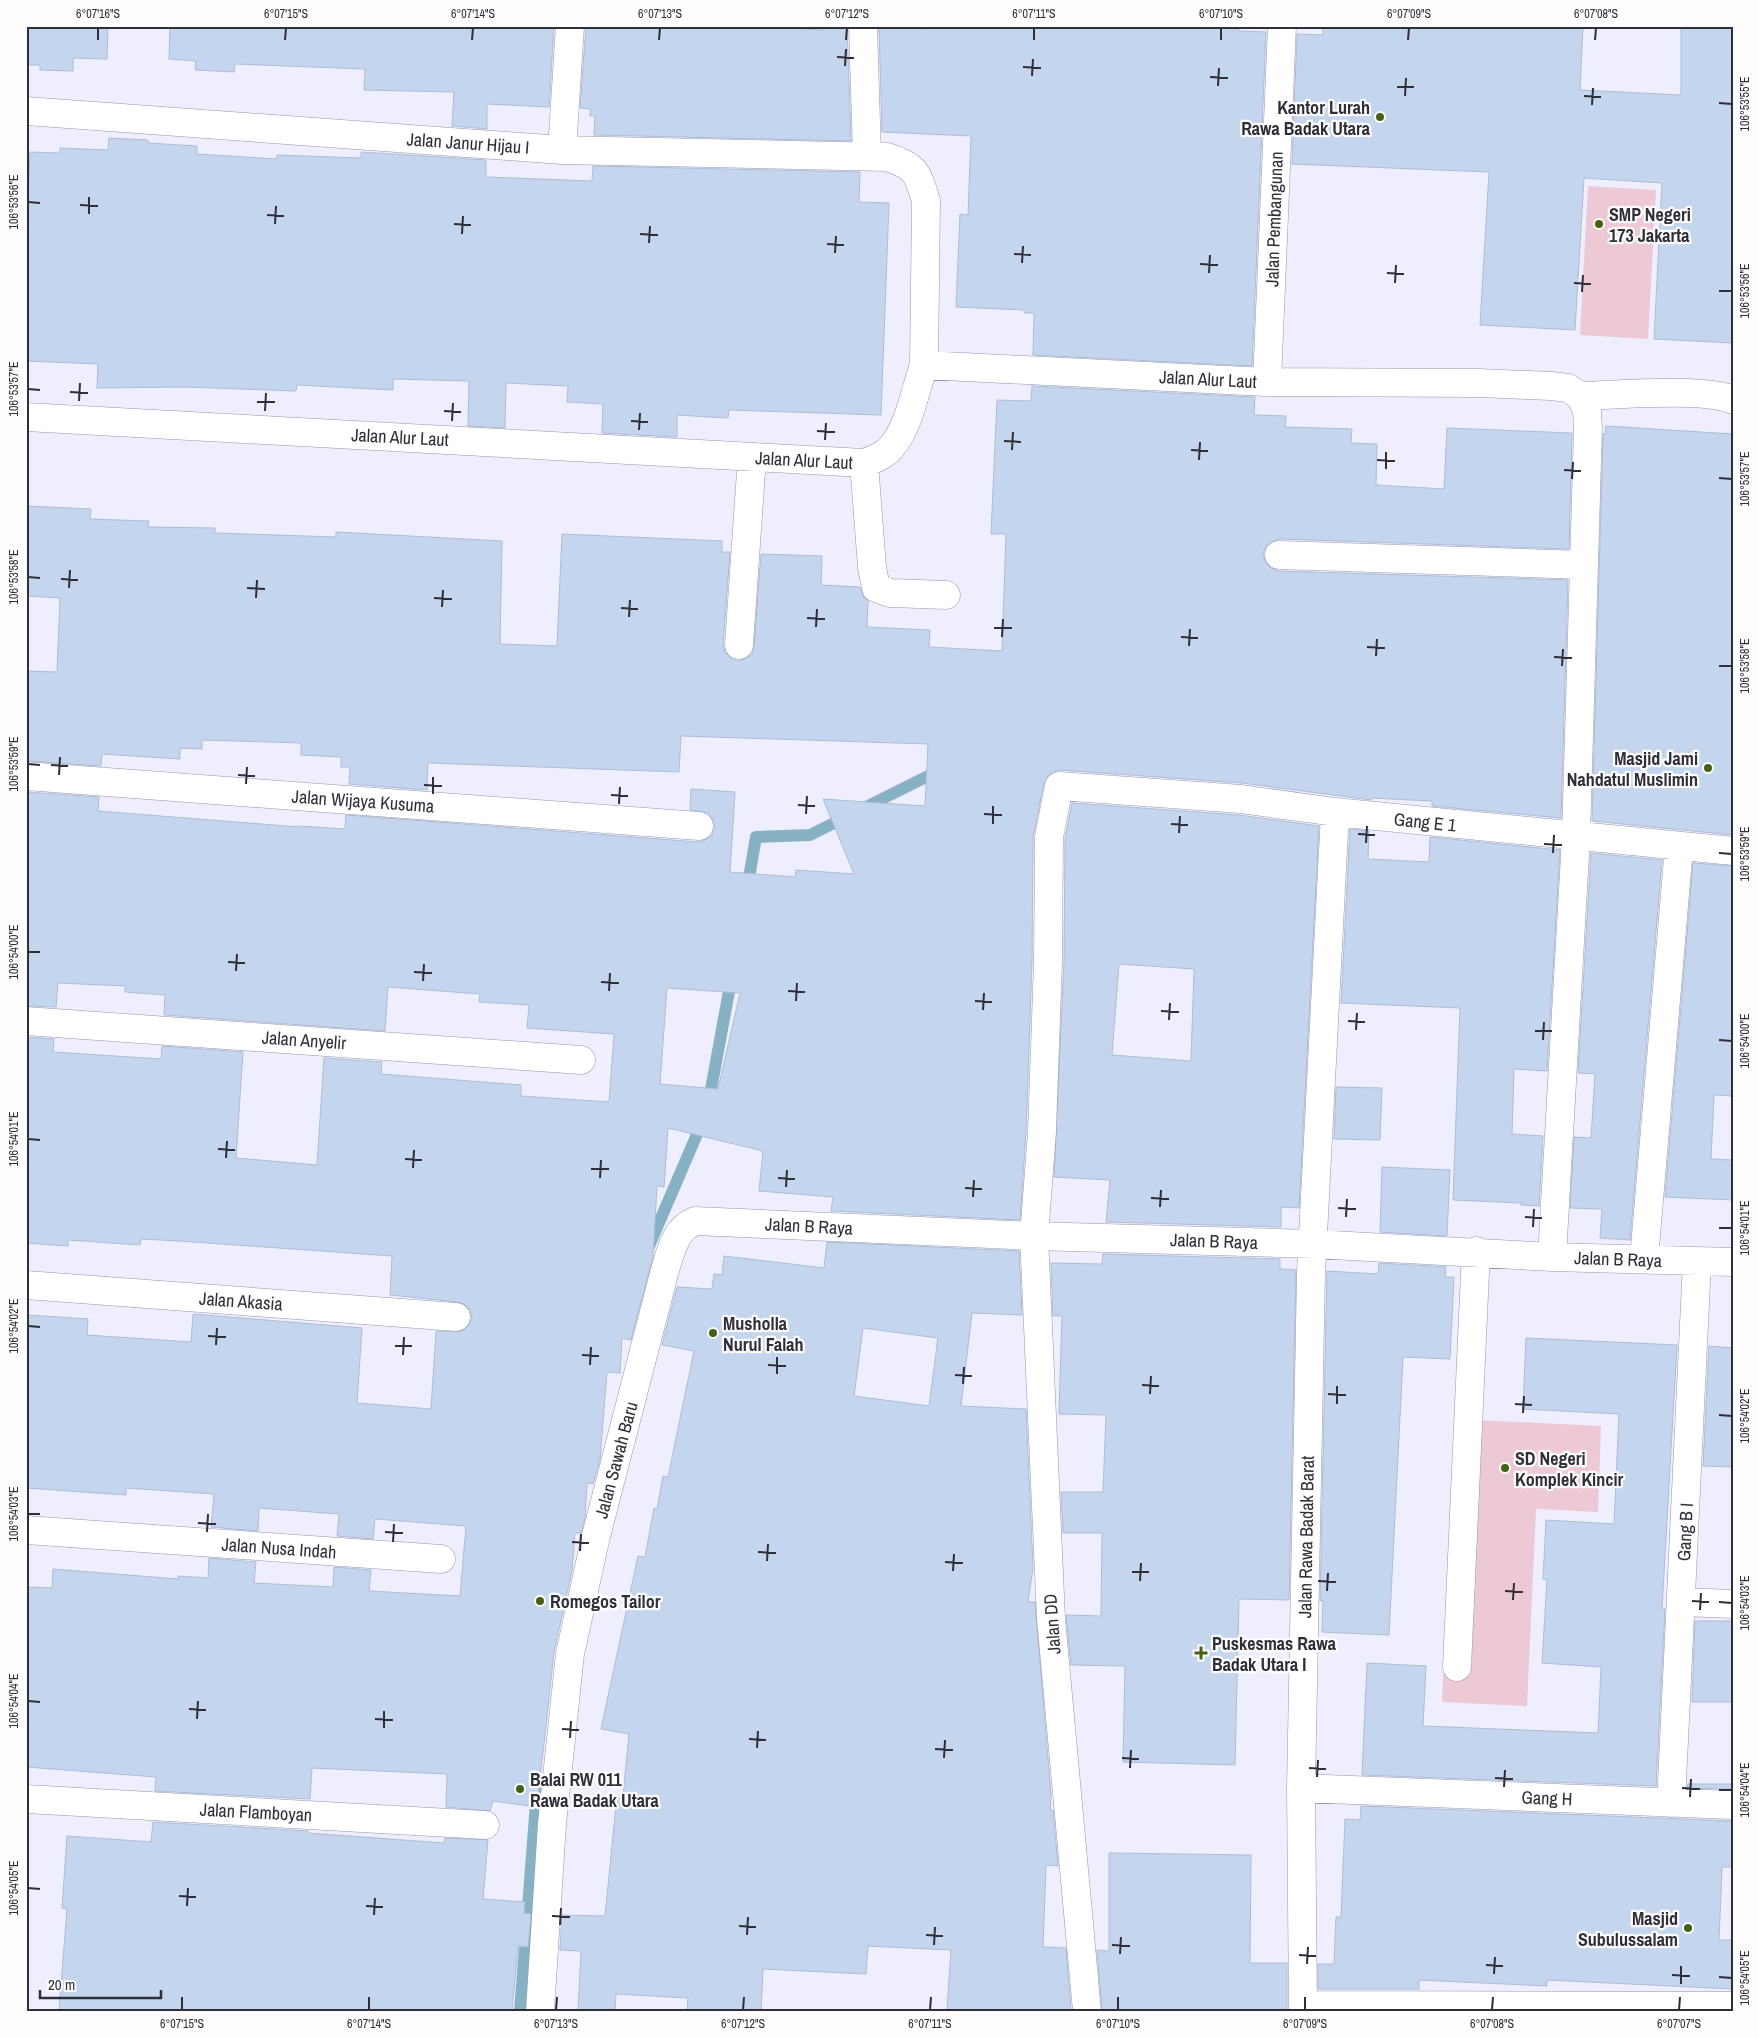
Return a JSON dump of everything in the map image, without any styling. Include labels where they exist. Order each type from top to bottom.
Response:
[{"type":"street","points":[[562,150],[570,26]]},
{"type":"street","points":[[864,26],[867,156]]},
{"type":"street","name":"Jalan Pembangunan","points":[[1267,382],[1282,26]]},
{"type":"street","name":"Jalan Janur Hijau I","points":[[26,111],[562,150],[888,157],[909,164],[919,178],[926,201],[924,365]]},
{"type":"street","name":"Jalan Alur Laut","points":[[26,417],[864,463],[881,456],[893,445],[903,428],[924,365],[1267,382],[1480,383],[1551,386],[1568,388],[1580,396]]},
{"type":"street","points":[[1552,1257],[1576,837],[1588,429],[1587,410],[1580,396],[1703,394],[1725,396],[1733,400]]},
{"type":"street","points":[[739,645],[752,457]]},
{"type":"street","points":[[864,463],[872,567],[876,588],[890,593],[946,595]]},
{"type":"street","points":[[1279,555],[1584,565]]},
{"type":"street","name":"Jalan Wijaya Kusuma","points":[[26,776],[699,826]]},
{"type":"street","name":"Gang E 1","points":[[1059,786],[1241,799],[1335,812],[1576,837],[1733,850]]},
{"type":"street","name":"Jalan DD","points":[[1059,786],[1049,836],[1048,962],[1042,1123],[1034,1236],[1051,1619],[1087,2011]]},
{"type":"street","name":"Jalan Rawa Badak Barat","points":[[1303,2008],[1301,1788],[1313,1244],[1335,812]]},
{"type":"street","points":[[1644,1259],[1679,847]]},
{"type":"street","name":"Jalan Anyelir","points":[[26,1021],[581,1060]]},
{"type":"street","name":"Jalan B Raya","points":[[695,1221],[1034,1236],[1313,1244],[1476,1251],[1552,1257],[1733,1262]]},
{"type":"street","name":"Jalan Sawah Baru","points":[[540,2011],[552,1824],[570,1654],[596,1536],[665,1270],[678,1234],[686,1224],[695,1221]]},
{"type":"street","points":[[1457,1667],[1476,1251]]},
{"type":"street","name":"Gang B I","points":[[1670,1803],[1682,1602],[1697,1262]]},
{"type":"street","name":"Jalan Akasia","points":[[26,1285],[456,1317]]},
{"type":"street","name":"Jalan Nusa Indah","points":[[26,1530],[441,1559]]},
{"type":"street","points":[[1682,1602],[1733,1604]]},
{"type":"street","name":"Gang H","points":[[1301,1788],[1733,1805]]},
{"type":"street","name":"Jalan Flamboyan","points":[[26,1799],[485,1825]]},
{"type":"street","points":[[1303,2008],[1733,2006]]},
{"type":"shaded area","points":[[1588,186],[1656,190],[1648,339],[1580,335]]},
{"type":"shaded area","points":[[1455,1419],[1601,1426],[1598,1512],[1536,1509],[1527,1706],[1442,1702]]},
{"type":"building","points":[[26,26],[108,26],[107,59],[73,58],[73,71],[40,70],[40,65],[26,65]]},
{"type":"building","points":[[170,26],[554,26],[549,107],[487,104],[487,129],[452,126],[454,92],[364,90],[365,69],[235,64],[234,72],[195,70],[196,61],[169,59]]},
{"type":"building","points":[[586,26],[756,26],[822,30],[822,26],[847,26],[851,141],[594,135],[595,116],[590,116],[590,109],[580,108]]},
{"type":"building","points":[[930,26],[1239,26],[1239,31],[1266,32],[1252,366],[1033,355],[1034,313],[1024,313],[1024,310],[956,307],[960,214],[968,215],[971,136],[882,132],[879,27],[930,29]]},
{"type":"building","name":"SMP Negeri 173 Jakarta","points":[[1323,26],[1583,26],[1580,90],[1681,95],[1681,26],[1733,26],[1733,343],[1654,339],[1662,183],[1584,178],[1575,330],[1480,325],[1489,172],[1292,164],[1297,34],[1323,35]]},
{"type":"building","points":[[109,138],[148,140],[148,143],[197,146],[197,154],[277,159],[277,155],[361,158],[361,152],[486,160],[486,177],[592,181],[593,166],[860,172],[859,202],[889,203],[881,415],[729,410],[728,418],[677,415],[677,437],[602,433],[603,404],[567,402],[568,386],[506,383],[505,428],[468,426],[469,381],[393,379],[393,390],[297,385],[296,391],[186,387],[97,388],[98,364],[26,361],[26,248],[30,152],[60,153],[60,148],[108,150]]},
{"type":"building","points":[[1032,386],[1255,397],[1254,415],[1286,416],[1285,427],[1352,429],[1351,443],[1377,444],[1376,485],[1444,489],[1447,428],[1572,433],[1569,549],[1280,539],[1266,546],[1263,554],[1266,563],[1278,571],[1568,580],[1561,818],[1432,806],[1432,801],[1371,798],[1371,800],[1242,783],[1060,770],[1052,772],[1044,783],[1033,837],[1032,962],[1026,1131],[1020,1220],[831,1211],[833,1197],[759,1191],[763,1151],[668,1128],[664,1187],[657,1186],[653,1257],[631,1340],[622,1338],[620,1373],[607,1372],[600,1459],[593,1484],[587,1483],[585,1518],[581,1533],[575,1533],[572,1571],[554,1652],[537,1807],[493,1801],[490,1811],[446,1807],[447,1774],[312,1768],[310,1799],[155,1791],[156,1777],[26,1767],[26,1587],[52,1588],[53,1569],[178,1579],[178,1576],[208,1578],[209,1558],[256,1562],[254,1583],[333,1587],[334,1567],[371,1570],[369,1591],[460,1596],[466,1526],[375,1519],[373,1539],[337,1536],[339,1514],[259,1508],[258,1531],[211,1527],[214,1494],[126,1488],[126,1495],[26,1488],[28,1315],[88,1319],[87,1335],[191,1342],[193,1314],[362,1328],[357,1403],[431,1409],[436,1331],[462,1331],[469,1325],[472,1318],[470,1310],[464,1304],[458,1302],[390,1295],[392,1256],[141,1239],[140,1245],[68,1240],[68,1246],[26,1243],[26,1037],[54,1039],[53,1052],[161,1059],[162,1046],[243,1052],[236,1158],[317,1165],[324,1058],[382,1062],[381,1074],[521,1085],[521,1096],[609,1102],[614,1034],[527,1028],[529,1005],[479,1002],[480,994],[388,987],[385,1031],[164,1015],[165,995],[125,992],[125,986],[58,983],[56,1007],[26,1006],[26,792],[99,797],[98,811],[299,827],[345,829],[346,815],[698,842],[712,835],[715,827],[708,813],[690,810],[691,789],[735,792],[730,872],[795,877],[796,870],[854,874],[823,799],[925,806],[928,744],[681,736],[679,772],[428,763],[427,790],[349,784],[350,767],[341,767],[341,757],[301,755],[301,743],[202,740],[202,749],[180,748],[180,759],[102,754],[101,766],[26,761],[26,671],[57,672],[60,598],[26,596],[26,506],[91,509],[90,519],[149,521],[148,527],[215,528],[215,533],[336,537],[336,532],[502,541],[500,644],[557,646],[562,534],[722,541],[722,552],[730,552],[723,644],[725,652],[731,658],[738,661],[752,654],[754,647],[761,554],[822,556],[821,585],[860,587],[864,598],[868,601],[867,627],[930,630],[929,647],[1002,651],[1006,534],[991,534],[997,400],[1031,401]],"holes":[[[667,988],[740,993],[718,1089],[660,1084]]]},
{"type":"building","points":[[1606,426],[1733,434],[1733,835],[1592,821],[1603,434],[1605,434]]},
{"type":"building","points":[[1072,803],[1239,815],[1319,826],[1299,1208],[1281,1207],[1281,1227],[1106,1222],[1110,1180],[1054,1177],[1064,962],[1065,839]],"holes":[[[1119,964],[1194,969],[1191,1061],[1112,1055]]]},
{"type":"building","points":[[1350,829],[1369,831],[1368,859],[1429,862],[1430,837],[1560,850],[1547,1071],[1514,1069],[1512,1134],[1543,1136],[1539,1206],[1521,1205],[1521,1203],[1453,1200],[1460,1008],[1341,1003]]},
{"type":"building","points":[[1591,853],[1662,860],[1630,1240],[1600,1238],[1602,1209],[1570,1208],[1574,1137],[1591,1138],[1595,1074],[1578,1073]]},
{"type":"building","points":[[1693,863],[1733,866],[1733,1096],[1714,1095],[1711,1159],[1733,1160],[1733,1200],[1665,1197]]},
{"type":"building","points":[[1336,1087],[1382,1088],[1380,1140],[1334,1139]]},
{"type":"building","points":[[1382,1167],[1450,1170],[1447,1236],[1380,1232]]},
{"type":"building","points":[[827,1242],[1019,1251],[1022,1315],[972,1313],[961,1406],[1026,1409],[1033,1568],[1028,1602],[1035,1602],[1051,1795],[1050,1810],[1053,1810],[1058,1866],[1046,1865],[1043,1947],[1066,1948],[1071,2011],[947,2011],[951,1950],[868,1946],[866,1974],[763,1969],[761,2011],[687,2011],[688,1998],[616,1994],[615,2011],[578,2011],[581,1951],[560,1950],[562,1915],[605,1916],[617,1796],[623,1796],[629,1734],[601,1729],[638,1556],[645,1557],[654,1508],[657,1509],[663,1476],[668,1477],[694,1351],[662,1345],[677,1287],[712,1289],[714,1274],[722,1275],[724,1256],[824,1268]],"holes":[[[863,1328],[938,1338],[929,1406],[854,1396]]]},
{"type":"building","points":[[1103,1254],[1280,1259],[1280,1269],[1296,1270],[1289,1600],[1239,1599],[1235,1765],[1123,1762],[1125,1666],[1071,1665],[1066,1615],[1101,1616],[1102,1533],[1063,1533],[1061,1492],[1103,1492],[1106,1415],[1059,1414],[1062,1316],[1053,1316],[1051,1263],[1102,1264]]},
{"type":"building","points":[[1379,1263],[1446,1267],[1445,1277],[1454,1277],[1450,1359],[1403,1357],[1389,1635],[1322,1632],[1323,1601],[1320,1601],[1327,1271],[1378,1274]]},
{"type":"building","points":[[1526,1338],[1677,1345],[1662,1608],[1665,1609],[1656,1786],[1362,1775],[1367,1663],[1426,1666],[1423,1726],[1598,1733],[1601,1667],[1542,1663],[1547,1580],[1543,1579],[1546,1520],[1614,1524],[1619,1414],[1523,1409]]},
{"type":"building","points":[[1709,1346],[1733,1348],[1733,1467],[1703,1466]]},
{"type":"building","points":[[1695,1621],[1733,1621],[1733,1702],[1692,1702]]},
{"type":"building","points":[[1688,1784],[1733,1784],[1733,1789],[1687,1788]]},
{"type":"building","points":[[1361,1806],[1733,1821],[1733,1867],[1722,1867],[1719,1940],[1733,1940],[1733,1989],[1547,1980],[1547,1986],[1419,1980],[1419,1989],[1318,1989],[1318,1964],[1334,1964],[1336,1917],[1341,1917],[1345,1819],[1360,1820]]},
{"type":"building","points":[[153,1822],[308,1831],[308,1833],[444,1843],[445,1838],[488,1840],[483,1899],[525,1902],[524,1913],[531,1914],[528,1947],[518,1946],[512,2011],[59,2011],[67,1909],[62,1908],[67,1836],[151,1842]]},
{"type":"building","points":[[1109,1853],[1251,1855],[1250,1963],[1287,1963],[1287,2011],[1102,2011],[1097,1950],[1109,1951]]},
{"type":"waterway","points":[[747,889],[756,837],[810,835],[940,770]]},
{"type":"waterway","points":[[649,1246],[707,1111],[732,975]]},
{"type":"waterway","points":[[520,2011],[537,1790]]},
{"type":"place","name":"Kantor Lurah Rawa Badak Utara","points":[[1380,117]]},
{"type":"place","name":"SMP Negeri 173 Jakarta","points":[[1599,224]]},
{"type":"place","name":"Masjid Jami Nahdatul Muslimin","points":[[1708,768]]},
{"type":"place","name":"Musholla Nurul Falah","points":[[713,1333]]},
{"type":"place","name":"SD Negeri Komplek Kincir","points":[[1505,1468]]},
{"type":"place","name":"Romegos Tailor","points":[[540,1601]]},
{"type":"place","name":"Puskesmas Rawa Badak Utara I","points":[[1201,1653]]},
{"type":"place","name":"Balai RW 011 Rawa Badak Utara","points":[[520,1789]]},
{"type":"place","name":"Masjid Subulussalam","points":[[1688,1928]]}]
